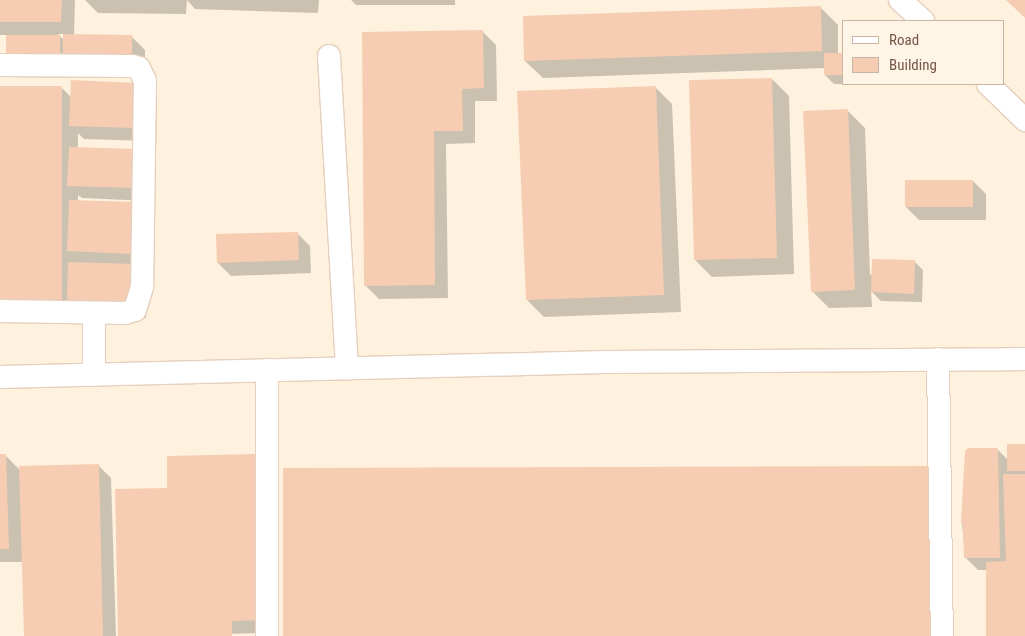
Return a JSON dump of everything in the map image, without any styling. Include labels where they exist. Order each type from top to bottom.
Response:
[{"type":"street","points":[[900,0],[921,20]]},
{"type":"street","points":[[329,56],[347,368]]},
{"type":"street","points":[[0,65],[132,66],[144,74],[140,302],[135,310],[125,313],[0,311]]},
{"type":"street","points":[[989,85],[1025,120]]},
{"type":"street","points":[[94,313],[94,375]]},
{"type":"street","points":[[0,377],[605,362],[1025,359]]},
{"type":"street","points":[[938,360],[942,636]]},
{"type":"street","points":[[267,370],[267,636]]},
{"type":"building","points":[[0,0],[62,0],[61,22],[0,22]]},
{"type":"building","points":[[1006,0],[1025,0],[1025,18]]},
{"type":"building","points":[[821,6],[822,51],[524,61],[523,16]]},
{"type":"building","points":[[483,30],[484,88],[462,89],[463,131],[434,131],[435,285],[364,286],[362,32]]},
{"type":"building","points":[[63,34],[132,35],[132,63],[63,62]]},
{"type":"building","points":[[6,35],[60,35],[60,61],[6,60]]},
{"type":"building","points":[[824,53],[842,53],[842,75],[824,75]]},
{"type":"building","points":[[772,78],[777,258],[694,260],[689,80]]},
{"type":"building","points":[[71,80],[138,83],[136,128],[69,126]]},
{"type":"building","points":[[0,86],[62,86],[62,306],[0,306]]},
{"type":"building","points":[[656,86],[664,295],[526,300],[517,91]]},
{"type":"building","points":[[848,109],[855,290],[811,292],[803,111]]},
{"type":"building","points":[[69,147],[137,149],[136,188],[67,186]]},
{"type":"building","points":[[905,180],[973,180],[973,207],[905,207]]},
{"type":"building","points":[[69,200],[135,202],[133,254],[67,251]]},
{"type":"building","points":[[298,232],[299,260],[217,263],[216,234]]},
{"type":"building","points":[[872,259],[915,260],[914,294],[871,292]]},
{"type":"building","points":[[68,262],[135,264],[134,306],[67,303]]},
{"type":"building","points":[[1007,444],[1025,444],[1025,471],[1007,471]]},
{"type":"building","points":[[968,448],[998,448],[1000,558],[964,558],[963,523],[961,522],[965,451]]},
{"type":"building","points":[[0,454],[6,454],[9,549],[0,549]]},
{"type":"building","points":[[259,454],[262,620],[232,621],[232,636],[118,636],[115,489],[167,488],[167,456]]},
{"type":"building","points":[[99,464],[103,636],[24,636],[19,466]]},
{"type":"building","points":[[931,466],[932,636],[283,636],[283,468]]},
{"type":"building","points":[[1003,474],[1025,474],[1025,636],[986,636],[986,562],[1006,561]]}]
